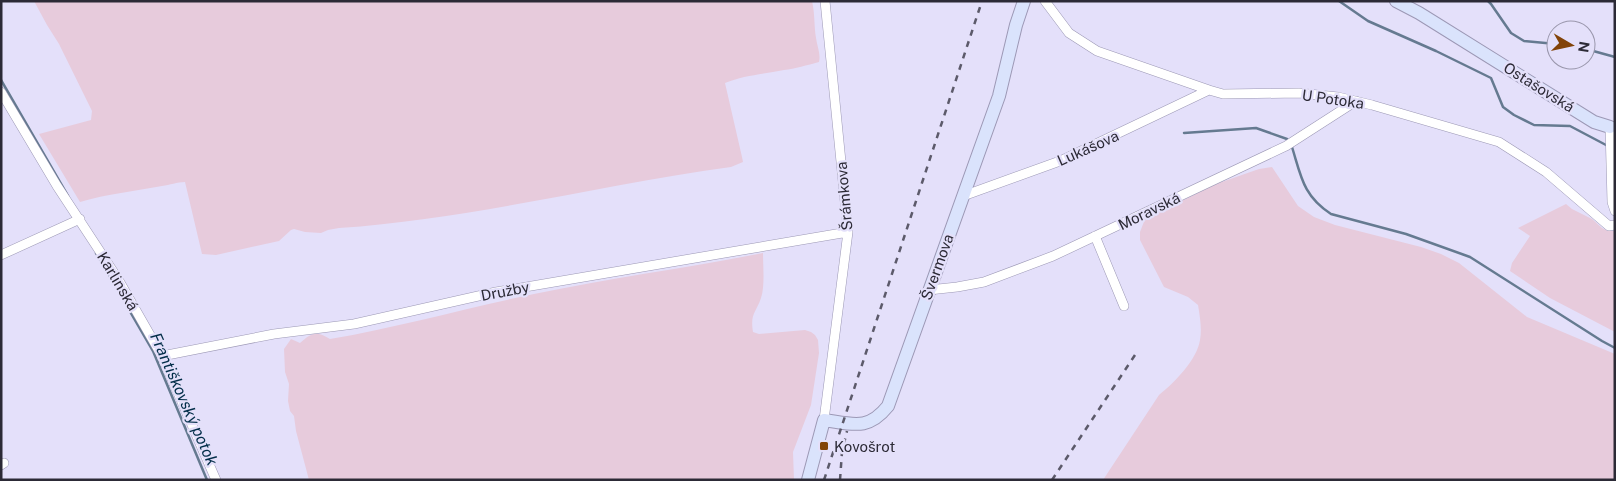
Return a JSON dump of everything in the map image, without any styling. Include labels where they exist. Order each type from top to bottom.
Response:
[{"type":"street","name":"Šrámkova","points":[[824,420],[848,232],[825,1]]},
{"type":"street","name":"Švermova","points":[[824,420],[858,424],[877,418],[888,406],[999,96],[1016,25],[1024,1]]},
{"type":"street","name":"U Potoka","points":[[1045,1],[1069,33],[1097,51],[1209,90],[1223,94],[1299,93],[1338,97],[1499,142],[1546,172],[1609,226],[1615,225]]},
{"type":"street","name":"Ostašovská","points":[[1396,1],[1419,13],[1594,122],[1613,126],[1612,202],[1615,210]]},
{"type":"street","name":"Lukášova","points":[[963,196],[1060,161],[1209,90]]},
{"type":"street","name":"Karlinská","points":[[1,92],[57,186],[118,279],[162,356],[216,480]]},
{"type":"street","name":"Moravská","points":[[929,290],[984,282],[1036,263],[1286,146],[1356,101]]},
{"type":"street","points":[[1,255],[80,219]]},
{"type":"street","name":"Družby","points":[[162,356],[274,334],[354,324],[505,290],[848,232]]},
{"type":"street","points":[[1095,236],[1124,306]]},
{"type":"street","points":[[808,480],[824,420]]},
{"type":"shaded area","points":[[34,1],[812,1],[819,62],[792,69],[747,76],[725,83],[743,162],[731,167],[438,217],[339,228],[321,233],[294,229],[279,241],[216,255],[202,254],[185,182],[80,202],[39,134],[91,120],[92,111],[59,44]]},
{"type":"shaded area","points":[[1272,167],[1298,206],[1314,217],[1335,225],[1441,254],[1459,263],[1527,317],[1615,354],[1615,480],[1103,480],[1159,395],[1178,378],[1190,363],[1200,340],[1201,327],[1198,305],[1188,297],[1164,287],[1140,240],[1140,232],[1145,219],[1216,184],[1259,169]]},
{"type":"shaded area","points":[[1566,204],[1592,219],[1602,228],[1608,231],[1615,231],[1615,332],[1550,298],[1510,271],[1512,263],[1530,236],[1518,228]]},
{"type":"shaded area","points":[[763,253],[763,288],[753,317],[753,332],[759,334],[805,330],[815,335],[818,340],[819,353],[811,405],[793,452],[794,480],[309,480],[294,416],[290,411],[288,401],[289,384],[285,372],[284,349],[291,339],[300,343],[311,335],[321,334],[330,339],[563,288]]},
{"type":"waterway","points":[[1339,1],[1368,21],[1491,78],[1503,107],[1514,115],[1534,125],[1570,126],[1606,145]]},
{"type":"waterway","points":[[1488,1],[1511,33],[1524,41],[1546,43]]},
{"type":"waterway","points":[[1596,52],[1615,57]]},
{"type":"waterway","name":"Františkovský potok","points":[[1,80],[68,196]]},
{"type":"waterway","points":[[1184,133],[1256,128],[1287,139]]},
{"type":"waterway","points":[[1292,147],[1304,185],[1314,200],[1331,214],[1406,234],[1470,257],[1615,348]]},
{"type":"waterway","name":"Františkovský potok","points":[[96,253],[153,351],[207,480]]},
{"type":"railway","points":[[824,480],[982,1]]},
{"type":"railway","points":[[1052,480],[1137,352]]},
{"type":"railway","points":[[840,480],[842,452],[847,431]]},
{"type":"place","name":"Kovošrot","points":[[824,446]]}]
